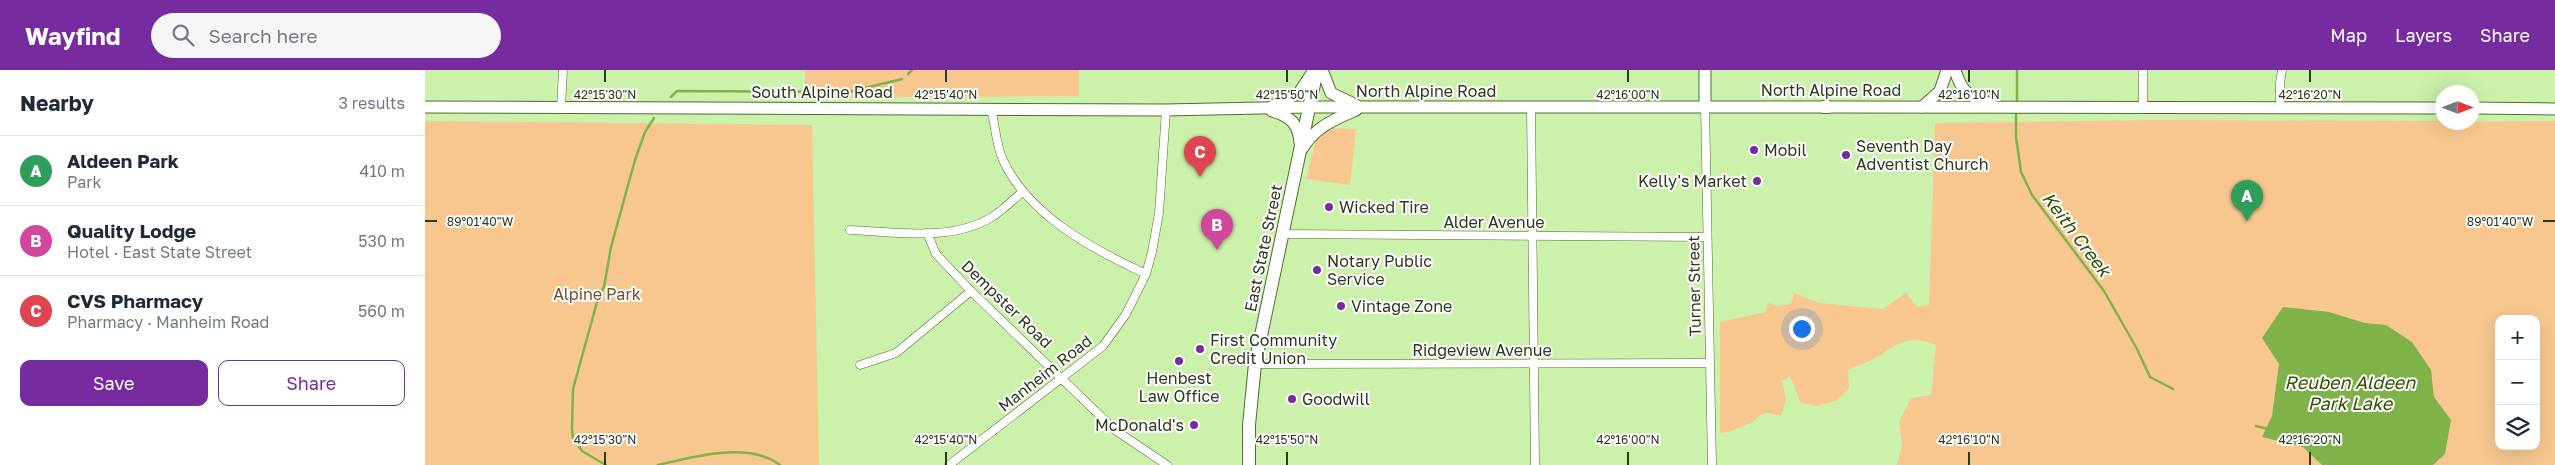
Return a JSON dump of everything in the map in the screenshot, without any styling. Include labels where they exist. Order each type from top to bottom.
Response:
[{"type":"main road","name":"East State Street","points":[[1249,465],[1249,425],[1255,364],[1316,70]]},
{"type":"main road","points":[[1263,108],[1288,100],[1299,93],[1316,70]]},
{"type":"main road","points":[[1322,70],[1331,93],[1362,107]]},
{"type":"main road","points":[[1705,70],[1705,106]]},
{"type":"main road","points":[[1922,107],[1940,91],[1947,70]]},
{"type":"main road","points":[[1955,70],[1962,89],[1970,97],[2003,107]]},
{"type":"main road","name":"North Alpine Road","points":[[1309,108],[1705,106],[2435,108]]},
{"type":"main road","name":"South Alpine Road","points":[[425,107],[1166,110],[1309,108]]},
{"type":"main road","points":[[1300,153],[1308,139],[1327,122],[1362,107]]},
{"type":"main road","points":[[1263,108],[1285,116],[1296,124],[1300,153]]},
{"type":"main road","points":[[2480,108],[2555,109]]},
{"type":"street","points":[[561,108],[563,70]]},
{"type":"street","points":[[2143,70],[2143,106]]},
{"type":"street","points":[[2280,107],[2280,84],[2283,70]]},
{"type":"street","name":"Turner Street","points":[[1705,106],[1712,465]]},
{"type":"street","points":[[1531,107],[1535,465]]},
{"type":"street","points":[[991,108],[1003,159],[1022,192],[1063,228],[1102,253],[1146,274]]},
{"type":"street","name":"Manheim Road","points":[[949,465],[1103,346],[1126,314],[1146,274],[1159,213],[1166,110]]},
{"type":"street","points":[[850,230],[927,234],[957,230],[991,217],[1022,192]]},
{"type":"street","name":"Dempster Road","points":[[927,234],[937,254],[971,291],[1115,430],[1167,465]]},
{"type":"street","name":"Alder Avenue","points":[[1282,234],[1707,237]]},
{"type":"street","points":[[860,365],[896,353],[971,291]]},
{"type":"street","name":"Ridgeview Avenue","points":[[1255,364],[1709,363]]},
{"type":"green space","points":[[805,70],[1079,70],[1079,96],[805,98]]},
{"type":"green space","points":[[2153,120],[2435,121],[2435,130],[2480,130],[2480,122],[2555,121],[2555,465],[1897,465],[1902,445],[1899,422],[1911,398],[1931,395],[1936,345],[1917,340],[1903,342],[1874,359],[1848,370],[1849,388],[1838,400],[1819,406],[1801,403],[1790,376],[1782,381],[1786,400],[1781,416],[1767,413],[1759,416],[1753,422],[1729,432],[1720,433],[1720,322],[1765,312],[1769,303],[1778,306],[1791,304],[1794,293],[1819,303],[1883,309],[1906,293],[1917,307],[1929,305],[1935,123]]},
{"type":"green space","name":"Alpine Park","points":[[425,121],[812,125],[819,465],[425,465]]},
{"type":"green space","points":[[1323,128],[1356,129],[1350,185],[1306,179],[1316,140]]},
{"type":"water","name":"Reuben Aldeen Park Lake","points":[[2283,307],[2329,312],[2365,323],[2386,325],[2412,342],[2431,370],[2434,397],[2451,420],[2445,454],[2433,465],[2322,465],[2303,447],[2262,437],[2272,416],[2279,364],[2262,338]]},
{"type":"waterway","points":[[908,74],[912,70]]},
{"type":"waterway","name":"Keith Creek","points":[[2017,70],[2017,105]]},
{"type":"waterway","points":[[671,97],[677,91],[849,92],[902,79]]},
{"type":"waterway","name":"Keith Creek","points":[[2016,110],[2016,137],[2021,172],[2032,195],[2104,291],[2137,349],[2150,377],[2173,389]]},
{"type":"waterway","points":[[606,465],[582,451],[573,438],[573,389],[599,295],[604,287],[611,247],[635,160],[645,132],[654,118]]},
{"type":"waterway","name":"Keith Creek","points":[[2256,426],[2268,429]]},
{"type":"waterway","points":[[658,465],[704,455],[737,452],[767,458],[780,465]]},
{"type":"place","name":"Mobil","points":[[1754,150]]},
{"type":"place","name":"Seventh Day Adventist Church","points":[[1846,155]]},
{"type":"place","name":"CVS Pharmacy","points":[[1200,177]]},
{"type":"place","name":"Kelly's Market","points":[[1757,181]]},
{"type":"place","name":"Wicked Tire","points":[[1329,207]]},
{"type":"place","name":"Aldeen Park","points":[[2247,221]]},
{"type":"place","name":"Quality Lodge","points":[[1217,250]]},
{"type":"place","name":"Notary Public Service","points":[[1317,270]]},
{"type":"place","name":"Vintage Zone","points":[[1341,306]]},
{"type":"place","name":"First Community Credit Union","points":[[1200,349]]},
{"type":"place","name":"Henbest Law Office","points":[[1179,361]]},
{"type":"place","name":"Goodwill","points":[[1292,399]]},
{"type":"place","name":"McDonald's","points":[[1194,425]]}]
